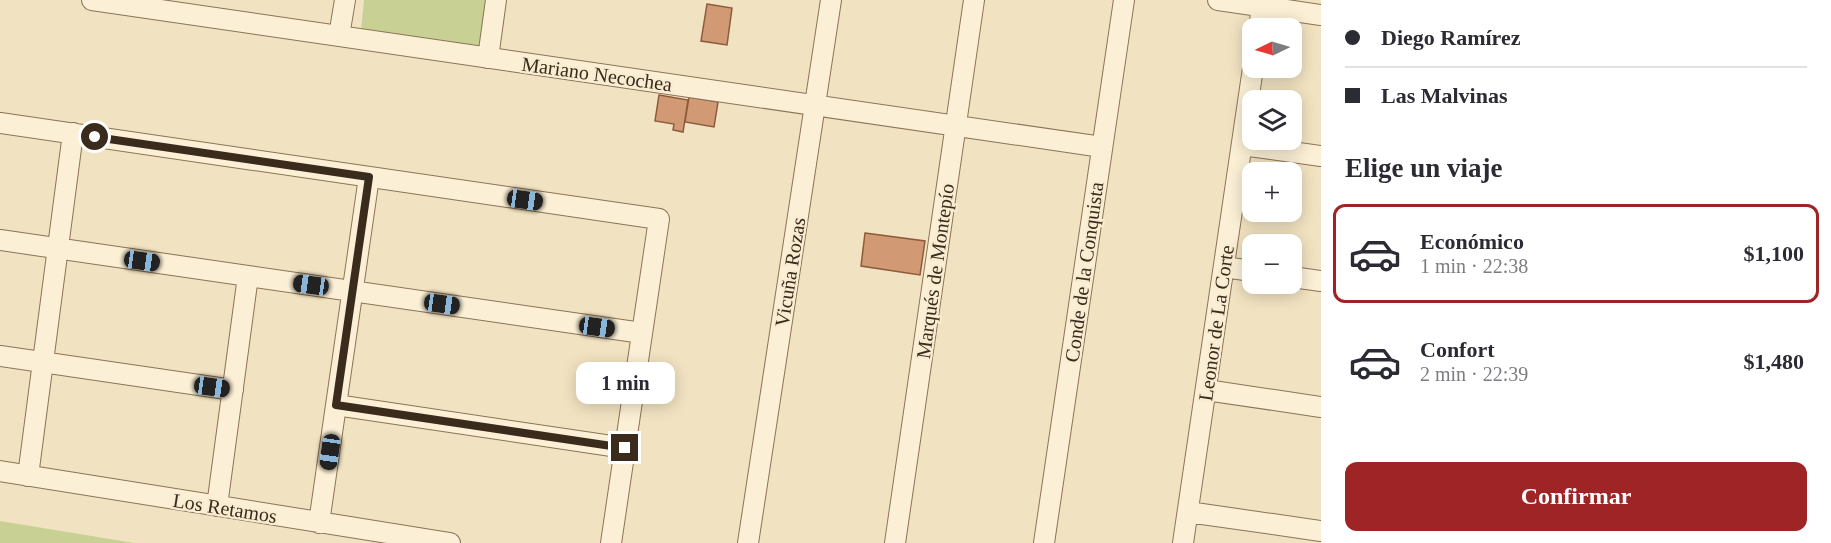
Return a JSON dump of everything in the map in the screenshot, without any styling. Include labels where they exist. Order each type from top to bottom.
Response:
[{"type":"street","name":"Mariano Necochea","points":[[92,0],[1102,147]]},
{"type":"street","points":[[339,36],[345,0]]},
{"type":"street","points":[[488,58],[496,0]]},
{"type":"street","name":"Vicuña Rozas","points":[[748,543],[831,0]]},
{"type":"street","name":"Marqués de Montepío","points":[[895,543],[974,0]]},
{"type":"street","name":"Conde de la Conquista","points":[[1044,543],[1124,0]]},
{"type":"street","points":[[1218,0],[1262,3],[1321,15]]},
{"type":"street","points":[[1260,18],[1262,3]]},
{"type":"street","points":[[0,123],[659,219],[611,543]]},
{"type":"street","points":[[28,476],[72,134]]},
{"type":"street","name":"Leonor de La Corte","points":[[1184,543],[1242,145]]},
{"type":"street","points":[[1278,150],[1321,156]]},
{"type":"street","points":[[319,523],[369,177]]},
{"type":"street","points":[[0,240],[642,333]]},
{"type":"street","points":[[1224,267],[1242,270]]},
{"type":"street","points":[[217,506],[248,276]]},
{"type":"street","points":[[1302,278],[1321,281]]},
{"type":"street","points":[[0,356],[233,390]]},
{"type":"street","points":[[1206,390],[1321,407]]},
{"type":"street","points":[[336,405],[625,448]]},
{"type":"street","name":"Los Retamos","points":[[0,471],[450,543]]},
{"type":"street","points":[[1188,512],[1321,531]]},
{"type":"green space","points":[[364,0],[487,0],[480,46],[361,31]]},
{"type":"green space","points":[[0,521],[134,543],[0,543]]},
{"type":"building","points":[[707,4],[732,8],[727,45],[701,41]]},
{"type":"building","points":[[659,95],[688,100],[683,132],[673,130],[674,124],[655,121]]},
{"type":"building","points":[[689,97],[718,102],[714,127],[685,122]]},
{"type":"building","points":[[865,233],[925,241],[920,275],[861,266]]},
{"type":"route","points":[[95,137],[369,177],[336,405],[625,448]]}]
